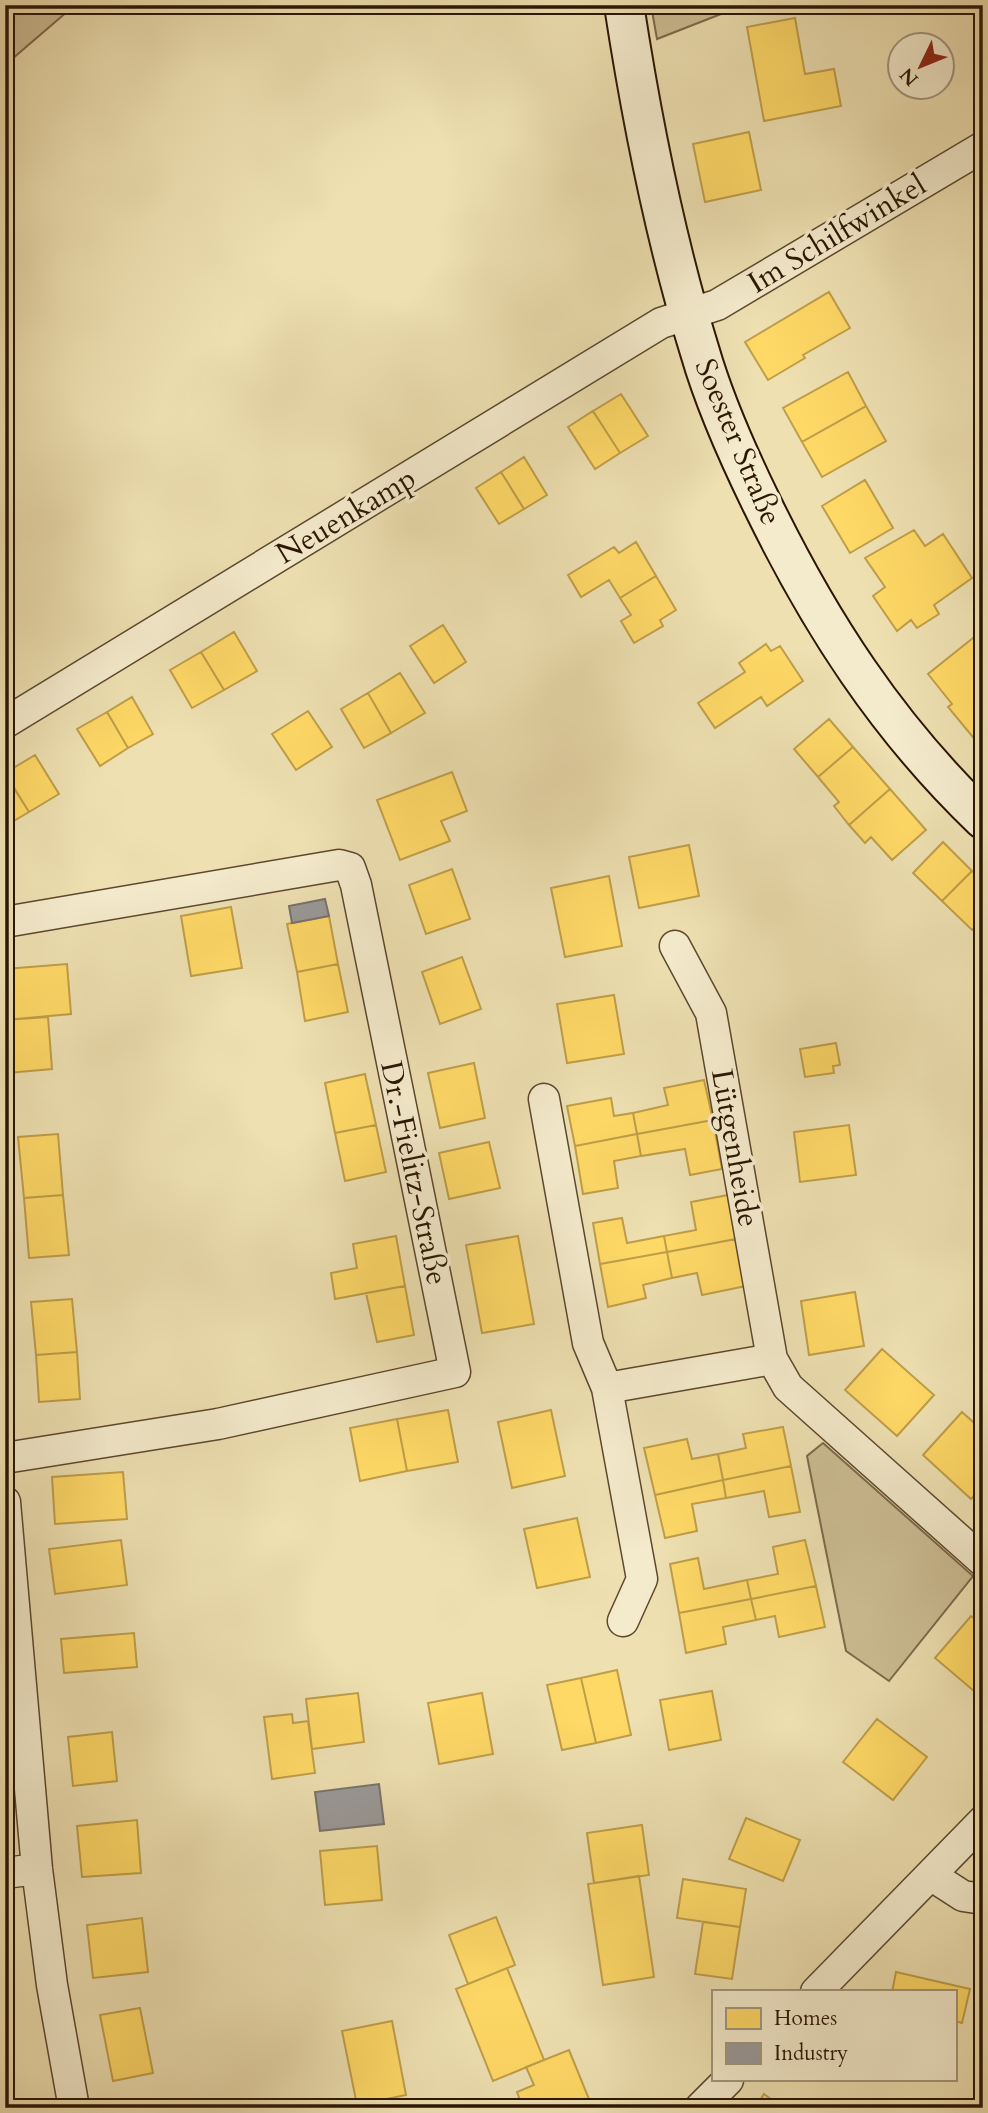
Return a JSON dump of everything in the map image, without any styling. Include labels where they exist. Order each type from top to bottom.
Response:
[{"type":"main road","name":"Soester Straße","points":[[624,5],[648,144],[677,272],[700,354],[737,452],[782,545],[832,633],[887,715],[958,796],[983,819]]},
{"type":"street","name":"Im Schilfwinkel","points":[[689,313],[717,306],[983,147]]},
{"type":"street","name":"Neuenkamp","points":[[5,723],[660,323],[689,313]]},
{"type":"street","name":"Dr.-Fielitz-Straße","points":[[5,922],[339,865],[350,868],[356,885],[454,1372],[218,1424],[5,1458]]},
{"type":"street","name":"Lütgenheide","points":[[675,946],[711,1013],[772,1359],[788,1387],[983,1561]]},
{"type":"street","points":[[544,1099],[588,1343],[607,1388],[642,1579],[623,1621]]},
{"type":"street","points":[[607,1388],[772,1359]]},
{"type":"street","points":[[5,1502],[37,1869],[52,1985],[74,2108]]},
{"type":"street","points":[[818,1990],[983,1821]]},
{"type":"street","points":[[5,1873],[37,1869]]},
{"type":"street","points":[[932,1876],[963,1895],[983,1899]]},
{"type":"street","points":[[700,2108],[727,2082]]},
{"type":"shaded area","points":[[5,5],[75,5],[5,65]]},
{"type":"shaded area","points":[[651,5],[744,5],[657,39]]},
{"type":"shaded area","points":[[823,1443],[973,1576],[889,1681],[846,1651],[807,1456]]},
{"type":"building: Homes","points":[[795,18],[805,74],[834,69],[841,106],[764,121],[747,27]]},
{"type":"building: Homes","points":[[749,132],[761,190],[705,202],[693,144]]},
{"type":"building: Homes","points":[[829,292],[850,328],[803,355],[805,358],[768,380],[745,342]]},
{"type":"building: Homes","points":[[848,372],[866,406],[802,442],[783,408]]},
{"type":"building: Homes","points":[[621,394],[648,436],[620,453],[593,411]]},
{"type":"building: Homes","points":[[866,406],[886,441],[822,477],[802,442]]},
{"type":"building: Homes","points":[[593,411],[620,453],[595,469],[568,427]]},
{"type":"building: Homes","points":[[524,457],[547,495],[524,509],[501,472]]},
{"type":"building: Homes","points":[[501,472],[524,509],[499,524],[476,488]]},
{"type":"building: Homes","points":[[865,480],[893,528],[850,553],[822,506]]},
{"type":"building: Homes","points":[[914,530],[925,546],[943,534],[972,578],[934,605],[939,614],[917,628],[911,620],[897,631],[873,596],[885,587],[865,558]]},
{"type":"building: Homes","points":[[636,542],[656,576],[620,598],[609,580],[581,597],[568,575],[614,547],[619,553]]},
{"type":"building: Homes","points":[[656,576],[676,610],[660,620],[663,626],[634,643],[621,621],[631,615],[620,598]]},
{"type":"building: Homes","points":[[443,625],[466,662],[434,683],[410,646]]},
{"type":"building: Homes","points":[[983,630],[983,737],[977,742],[948,707],[952,704],[928,674]]},
{"type":"building: Homes","points":[[234,632],[257,671],[224,690],[201,652]]},
{"type":"building: Homes","points":[[766,644],[771,651],[780,646],[803,681],[767,706],[761,697],[715,728],[698,703],[745,672],[739,663]]},
{"type":"building: Homes","points":[[201,652],[224,690],[192,708],[170,670]]},
{"type":"building: Homes","points":[[400,673],[425,713],[391,733],[368,693]]},
{"type":"building: Homes","points":[[368,693],[391,733],[364,748],[341,709]]},
{"type":"building: Homes","points":[[132,697],[153,734],[128,748],[107,712]]},
{"type":"building: Homes","points":[[308,711],[332,747],[296,770],[272,734]]},
{"type":"building: Homes","points":[[107,712],[128,748],[100,766],[77,729]]},
{"type":"building: Homes","points":[[829,719],[853,747],[818,777],[794,749]]},
{"type":"building: Homes","points":[[853,747],[890,789],[849,825],[834,806],[839,802],[818,777]]},
{"type":"building: Homes","points":[[35,755],[59,794],[29,812],[5,773]]},
{"type":"building: Homes","points":[[452,772],[467,811],[441,821],[450,841],[400,860],[377,800]]},
{"type":"building: Homes","points":[[5,774],[29,812],[5,826]]},
{"type":"building: Homes","points":[[890,789],[926,830],[892,860],[871,837],[865,843],[849,825]]},
{"type":"building: Homes","points":[[943,842],[972,871],[942,901],[913,873]]},
{"type":"building: Homes","points":[[689,845],[699,896],[639,908],[629,857]]},
{"type":"building: Homes","points":[[452,869],[470,919],[426,934],[409,885]]},
{"type":"building: Homes","points":[[972,871],[983,881],[983,920],[972,930],[942,901]]},
{"type":"building: Homes","points":[[609,876],[622,946],[565,957],[551,888]]},
{"type":"building: Homes","points":[[231,907],[242,968],[191,976],[181,916]]},
{"type":"building: Homes","points":[[329,916],[338,964],[297,972],[287,924]]},
{"type":"building: Homes","points":[[462,957],[481,1009],[440,1024],[422,972]]},
{"type":"building: Homes","points":[[67,964],[71,1014],[5,1020],[5,969]]},
{"type":"building: Homes","points":[[338,964],[348,1012],[305,1021],[297,972]]},
{"type":"building: Homes","points":[[614,995],[624,1054],[567,1063],[557,1004]]},
{"type":"building: Homes","points":[[48,1017],[52,1069],[8,1073],[5,1020]]},
{"type":"building: Homes","points":[[836,1043],[840,1065],[833,1066],[834,1073],[805,1077],[800,1049]]},
{"type":"building: Homes","points":[[474,1063],[485,1118],[440,1128],[428,1073]]},
{"type":"building: Homes","points":[[365,1074],[376,1125],[335,1133],[325,1083]]},
{"type":"building: Homes","points":[[704,1080],[713,1120],[637,1134],[633,1113],[668,1105],[664,1088]]},
{"type":"building: Homes","points":[[611,1098],[614,1116],[633,1113],[637,1134],[575,1146],[567,1106]]},
{"type":"building: Homes","points":[[713,1120],[722,1169],[690,1175],[685,1149],[641,1156],[637,1134]]},
{"type":"building: Homes","points":[[376,1125],[386,1172],[345,1181],[335,1133]]},
{"type":"building: Homes","points":[[849,1125],[856,1175],[800,1182],[794,1132]]},
{"type":"building: Homes","points":[[58,1134],[63,1195],[24,1198],[18,1137]]},
{"type":"building: Homes","points":[[637,1134],[641,1156],[614,1161],[618,1188],[583,1194],[575,1146]]},
{"type":"building: Homes","points":[[489,1142],[500,1188],[449,1199],[439,1153]]},
{"type":"building: Homes","points":[[63,1195],[69,1255],[29,1258],[24,1198]]},
{"type":"building: Homes","points":[[728,1195],[736,1239],[667,1252],[664,1236],[696,1230],[691,1202]]},
{"type":"building: Homes","points":[[622,1218],[627,1243],[664,1236],[667,1252],[600,1264],[593,1223]]},
{"type":"building: Homes","points":[[396,1236],[405,1286],[335,1299],[331,1273],[357,1268],[353,1244]]},
{"type":"building: Homes","points":[[518,1236],[534,1324],[482,1333],[466,1245]]},
{"type":"building: Homes","points":[[736,1239],[746,1286],[702,1295],[697,1273],[672,1278],[667,1252]]},
{"type":"building: Homes","points":[[667,1252],[672,1278],[643,1285],[646,1298],[608,1307],[600,1264]]},
{"type":"building: Homes","points":[[405,1286],[414,1335],[377,1342],[366,1293]]},
{"type":"building: Homes","points":[[855,1292],[864,1346],[809,1355],[801,1301]]},
{"type":"building: Homes","points":[[72,1299],[77,1352],[36,1355],[31,1302]]},
{"type":"building: Homes","points":[[882,1349],[934,1395],[897,1436],[845,1390]]},
{"type":"building: Homes","points":[[77,1352],[80,1399],[39,1402],[36,1355]]},
{"type":"building: Homes","points":[[448,1410],[458,1462],[407,1471],[397,1419]]},
{"type":"building: Homes","points":[[551,1410],[565,1476],[512,1488],[498,1422]]},
{"type":"building: Homes","points":[[962,1412],[983,1431],[983,1486],[971,1499],[923,1455]]},
{"type":"building: Homes","points":[[397,1419],[407,1471],[360,1481],[350,1428]]},
{"type":"building: Homes","points":[[783,1427],[791,1466],[723,1480],[718,1454],[746,1448],[743,1434]]},
{"type":"building: Homes","points":[[687,1439],[692,1459],[718,1454],[723,1480],[655,1495],[644,1448]]},
{"type":"building: Homes","points":[[791,1466],[800,1512],[769,1517],[764,1491],[726,1498],[723,1480]]},
{"type":"building: Homes","points":[[123,1472],[127,1519],[55,1524],[52,1477]]},
{"type":"building: Homes","points":[[723,1480],[726,1498],[692,1504],[697,1531],[665,1538],[655,1495]]},
{"type":"building: Homes","points":[[577,1518],[590,1577],[537,1588],[524,1529]]},
{"type":"building: Homes","points":[[121,1540],[127,1585],[55,1594],[49,1549]]},
{"type":"building: Homes","points":[[805,1540],[816,1586],[751,1599],[747,1580],[778,1574],[773,1547]]},
{"type":"building: Homes","points":[[698,1558],[704,1589],[747,1580],[751,1599],[679,1613],[670,1564]]},
{"type":"building: Homes","points":[[816,1586],[825,1627],[779,1637],[775,1616],[756,1620],[751,1599]]},
{"type":"building: Homes","points":[[751,1599],[756,1620],[723,1627],[726,1644],[686,1653],[679,1613]]},
{"type":"building: Homes","points":[[971,1616],[983,1625],[981,1697],[935,1658]]},
{"type":"building: Homes","points":[[134,1633],[137,1667],[64,1673],[61,1639]]},
{"type":"building: Homes","points":[[617,1670],[631,1735],[596,1743],[581,1678]]},
{"type":"building: Homes","points":[[581,1678],[596,1743],[562,1750],[547,1685]]},
{"type":"building: Homes","points":[[712,1691],[721,1740],[669,1750],[660,1700]]},
{"type":"building: Homes","points":[[358,1693],[364,1742],[312,1749],[306,1699]]},
{"type":"building: Homes","points":[[482,1693],[493,1754],[439,1764],[428,1703]]},
{"type":"building: Homes","points":[[292,1714],[293,1723],[308,1721],[315,1773],[272,1779],[264,1717]]},
{"type":"building: Homes","points":[[877,1719],[927,1757],[893,1800],[843,1762]]},
{"type":"building: Homes","points":[[112,1732],[117,1781],[73,1786],[68,1737]]},
{"type":"building: Homes","points":[[746,1818],[800,1840],[783,1881],[729,1859]]},
{"type":"building: Homes","points":[[137,1820],[141,1873],[82,1877],[77,1826]]},
{"type":"building: Homes","points":[[642,1825],[649,1875],[594,1883],[587,1833]]},
{"type":"building: Homes","points":[[377,1846],[382,1900],[325,1905],[320,1851]]},
{"type":"building: Homes","points":[[639,1876],[654,1977],[603,1985],[588,1884]]},
{"type":"building: Homes","points":[[683,1879],[746,1889],[740,1927],[677,1918]]},
{"type":"building: Homes","points":[[496,1917],[515,1965],[468,1984],[449,1935]]},
{"type":"building: Homes","points":[[142,1918],[148,1972],[93,1978],[87,1925]]},
{"type":"building: Homes","points":[[703,1922],[740,1927],[732,1979],[695,1974]]},
{"type":"building: Homes","points":[[507,1968],[544,2060],[493,2081],[456,1989]]},
{"type":"building: Homes","points":[[896,1972],[970,1989],[962,2023],[956,2021],[956,1990],[892,1990]]},
{"type":"building: Homes","points":[[140,2008],[153,2073],[113,2081],[100,2015]]},
{"type":"building: Homes","points":[[392,2021],[406,2095],[357,2105],[342,2031]]},
{"type":"building: Homes","points":[[569,2050],[591,2104],[582,2108],[523,2108],[517,2092],[534,2085],[526,2067]]},
{"type":"building: Homes","points":[[764,2094],[783,2108],[755,2108]]},
{"type":"building: Homes","points":[[164,2101],[165,2108],[124,2108]]},
{"type":"building: Industry","points":[[325,899],[329,916],[292,923],[289,906]]},
{"type":"building: Industry","points":[[379,1784],[384,1824],[320,1831],[315,1792]]}]
